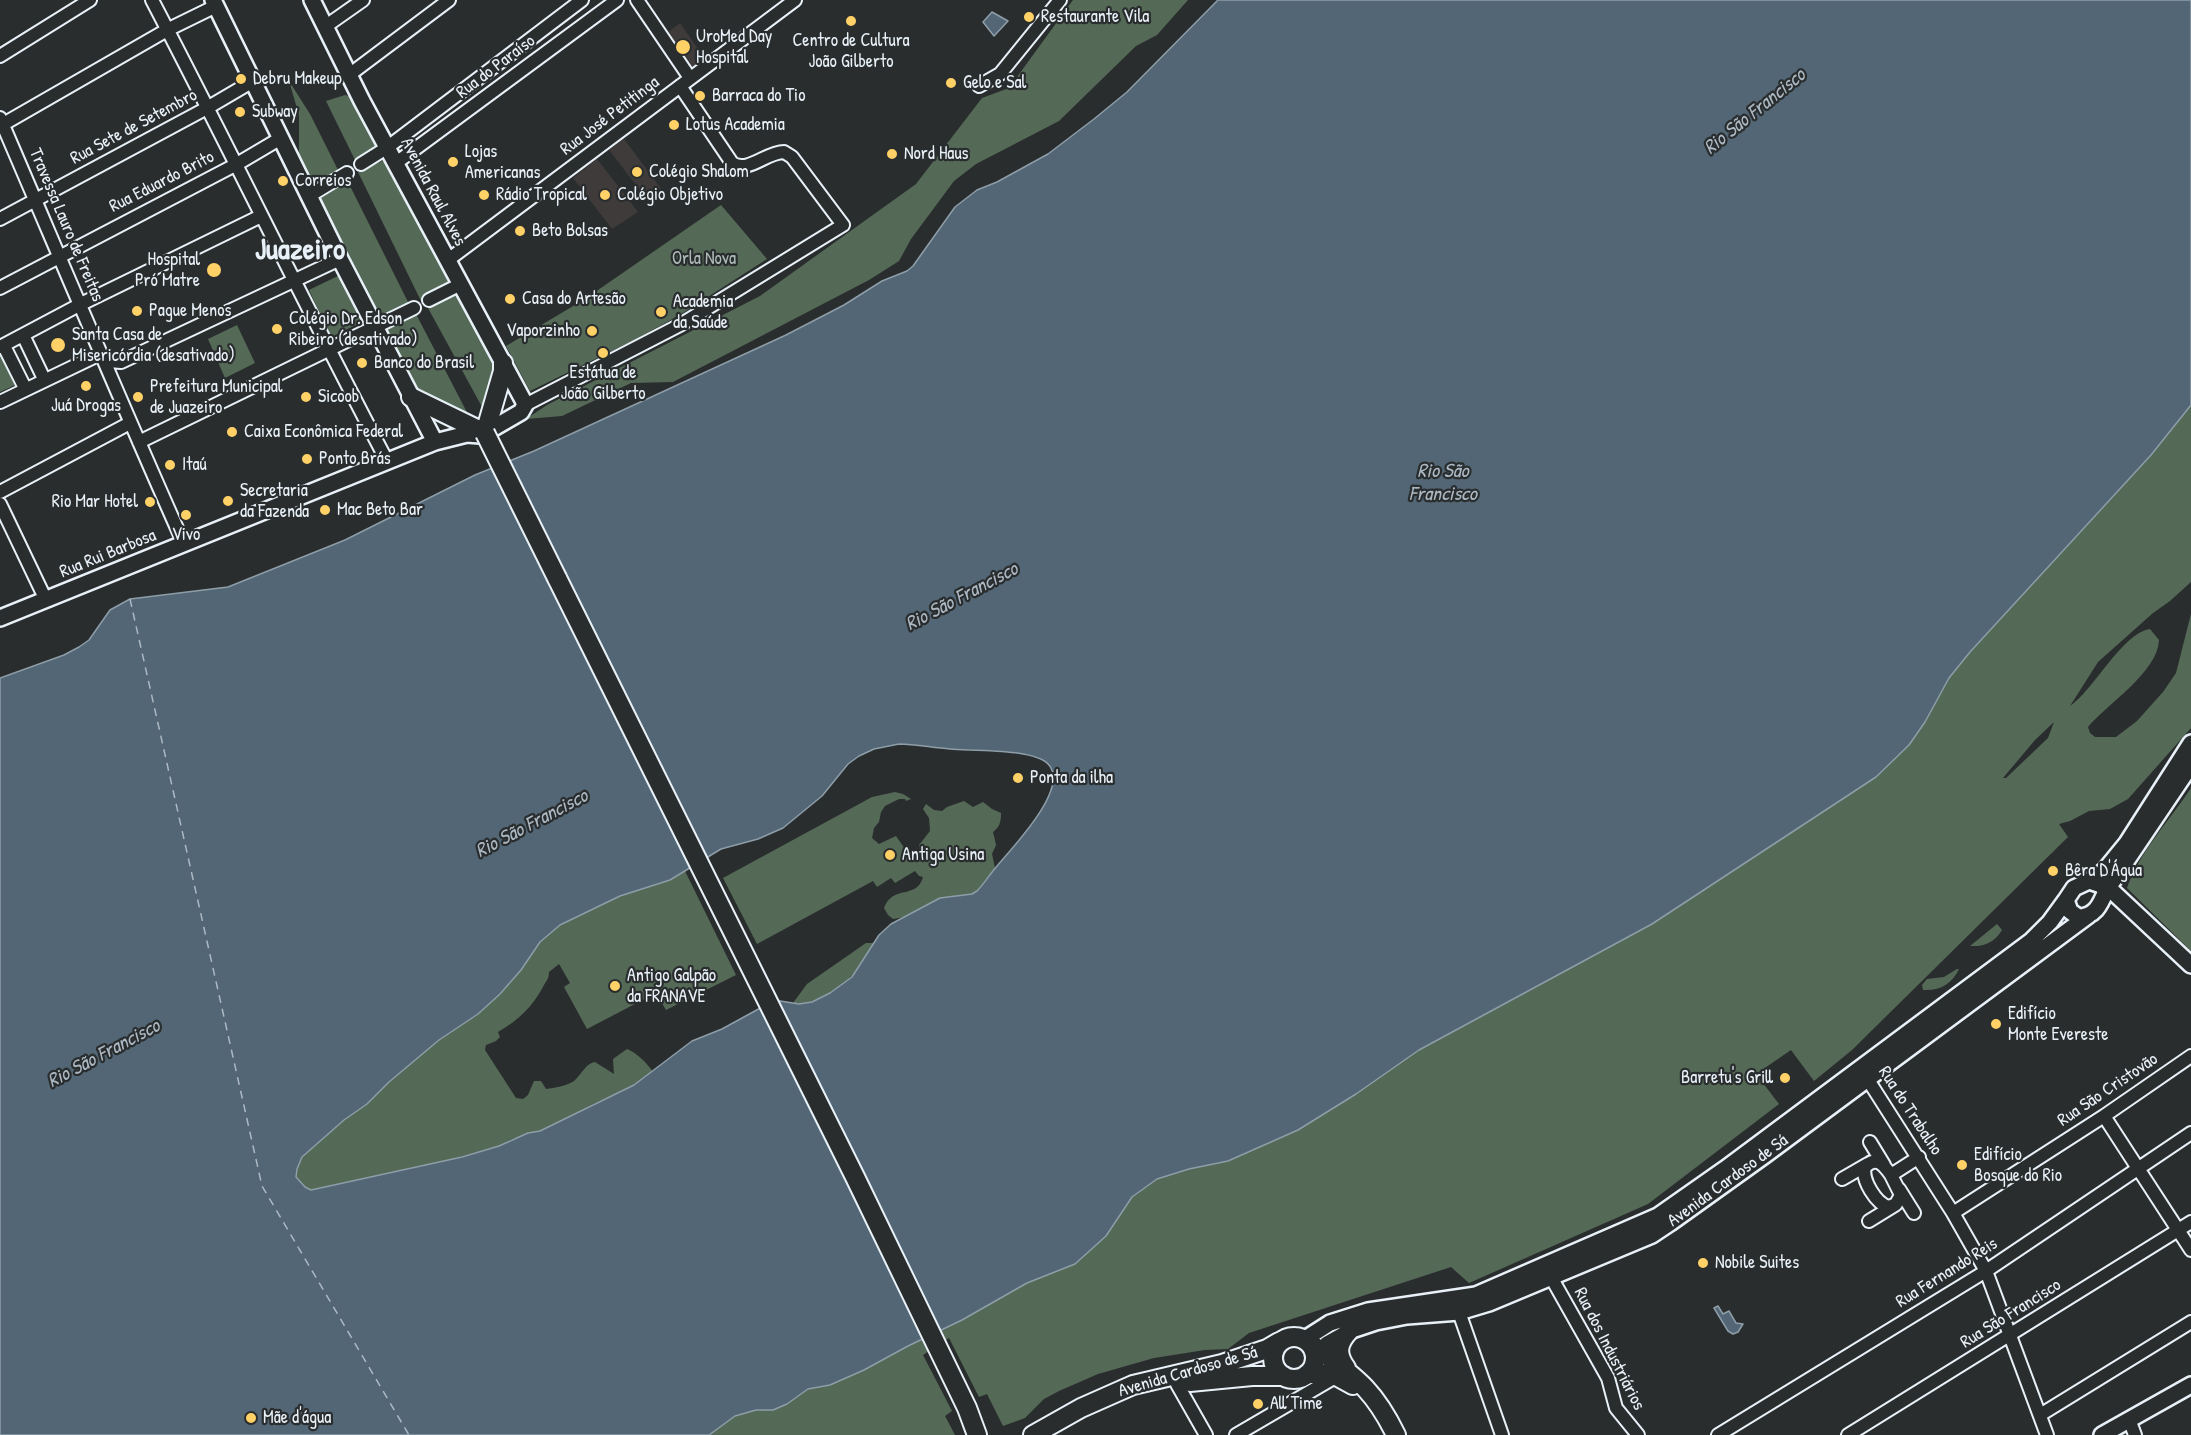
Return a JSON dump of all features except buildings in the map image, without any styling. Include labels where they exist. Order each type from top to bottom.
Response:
[{"type":"highway","points":[[483,434],[503,367]]},
{"type":"highway","points":[[418,402],[483,434],[557,578],[555,596],[599,682],[615,695],[855,1177],[967,1408],[977,1435]]},
{"type":"highway","points":[[1349,1331],[1338,1347],[1341,1372],[1372,1407],[1387,1435]]},
{"type":"highway","points":[[1311,1354],[1296,1379],[1278,1372],[1273,1360],[1273,1354],[1280,1342],[1292,1336],[1311,1354],[1329,1374],[1341,1372]]},
{"type":"highway","name":"Avenida Cardoso de Sá","points":[[1034,1435],[1081,1408],[1133,1385],[1222,1364],[1280,1342]]},
{"type":"highway","points":[[1311,1354],[1371,1392],[1396,1435]]},
{"type":"highway","name":"Avenida Cardoso de Sá","points":[[1056,1435],[1136,1396],[1177,1384],[1222,1378],[1284,1376]]},
{"type":"highway","points":[[967,1408],[988,1435]]},
{"type":"main road","name":"Avenida Raul Alves","points":[[312,0],[349,75],[503,367],[524,402]]},
{"type":"main road","points":[[215,3],[340,259],[418,402],[435,442]]},
{"type":"main road","points":[[483,434],[520,412],[524,402]]},
{"type":"main road","name":"Rua Rui Barbosa","points":[[0,618],[435,442],[467,434],[483,434]]},
{"type":"main road","name":"Avenida Cardoso de Sá","points":[[1311,1354],[1349,1331],[1376,1322],[1407,1316],[1459,1312],[1489,1304],[1652,1234],[1670,1223],[2031,941],[2050,922],[2074,888],[2094,879],[2105,870],[2127,843],[2191,743]]},
{"type":"main road","name":"Avenida Cardoso de Sá","points":[[1311,1354],[1330,1323],[1368,1311],[1476,1295],[1642,1224],[1674,1206],[2098,908],[2113,894],[2114,877],[2136,849],[2191,765]]},
{"type":"main road","points":[[2085,882],[2092,881],[2100,884],[2113,894],[2191,965]]},
{"type":"main road","points":[[2066,900],[2078,917],[2089,915]]},
{"type":"main road","points":[[2103,1435],[2191,1385]]},
{"type":"street","points":[[0,56],[90,0]]},
{"type":"street","points":[[152,0],[237,164],[328,350],[387,461]]},
{"type":"street","points":[[326,26],[363,0]]},
{"type":"street","points":[[349,75],[449,0]]},
{"type":"street","name":"Rua do Paraíso","points":[[361,164],[388,147],[582,0]]},
{"type":"street","name":"Rua do Paraíso","points":[[396,163],[617,0]]},
{"type":"street","points":[[524,402],[680,325],[843,225],[792,157],[784,152],[770,154],[746,166],[740,167],[732,163],[637,0]]},
{"type":"street","name":"Rua José Petitinga","points":[[448,260],[795,0]]},
{"type":"street","points":[[979,86],[1000,74],[1060,0]]},
{"type":"street","points":[[1,123],[215,3]]},
{"type":"street","name":"Rua Sete de Setembro","points":[[0,219],[253,81]]},
{"type":"street","name":"Travessa Lauro de Freitas","points":[[1,123],[184,544]]},
{"type":"street","name":"Rua Eduardo Brito","points":[[0,288],[237,164],[281,138]]},
{"type":"street","points":[[309,196],[347,173]]},
{"type":"street","points":[[26,388],[2,347],[81,304],[261,216]]},
{"type":"street","points":[[0,402],[100,354],[110,361],[121,362],[340,259]]},
{"type":"street","points":[[429,300],[461,284]]},
{"type":"street","points":[[139,442],[414,308]]},
{"type":"street","points":[[23,335],[44,379]]},
{"type":"street","points":[[0,492],[130,423]]},
{"type":"street","points":[[0,504],[45,598]]},
{"type":"street","name":"Rua São Cristovão","points":[[1953,1213],[2104,1116],[2191,1056]]},
{"type":"street","name":"Rua do Trabalho","points":[[1864,1073],[1919,1157],[1986,1271],[2047,1435]]},
{"type":"street","points":[[2104,1116],[2191,1250]]},
{"type":"street","name":"Rua Fernando Reis","points":[[1718,1435],[1986,1271],[2191,1133]]},
{"type":"street","points":[[1870,1142],[1914,1213]]},
{"type":"street","points":[[1888,1171],[1919,1157]]},
{"type":"street","points":[[1842,1179],[1878,1161],[1888,1171]]},
{"type":"street","points":[[1868,1164],[1864,1170],[1864,1178],[1880,1203],[1886,1206],[1896,1204]]},
{"type":"street","points":[[1869,1221],[1896,1204],[1901,1195],[1898,1188]]},
{"type":"street","name":"Rua São Francisco","points":[[1848,1435],[2191,1222]]},
{"type":"street","name":"Rua dos Industriários","points":[[1551,1277],[1608,1378],[1616,1408],[1638,1435]]},
{"type":"street","points":[[1459,1312],[1502,1435]]},
{"type":"street","points":[[2040,1415],[2191,1322]]},
{"type":"street","points":[[1236,1435],[1341,1372]]},
{"type":"street","points":[[1177,1384],[1206,1435]]},
{"type":"street","points":[[2129,1419],[2135,1435]]},
{"type":"shaded area","name":"UroMed Day Hospital","points":[[680,23],[704,58],[686,73],[663,36]]},
{"type":"shaded area","name":"Colégio Shalom","points":[[624,139],[665,194],[650,203],[609,150]]},
{"type":"shaded area","name":"Colégio Objetivo","points":[[597,159],[638,212],[612,229],[573,178]]},
{"type":"green space","points":[[1073,0],[1188,0],[1157,35],[1136,46],[1059,121],[976,164],[954,181],[911,239],[899,261],[869,280],[673,382],[631,383],[562,416],[526,419],[547,405],[760,296],[916,184],[982,98],[1009,88]]},
{"type":"green space","points":[[289,81],[310,114],[340,174],[310,189],[299,165],[299,115]]},
{"type":"green space","points":[[345,95],[352,97],[381,146],[356,162],[326,101]]},
{"type":"green space","points":[[389,158],[449,273],[444,288],[421,301],[358,172]]},
{"type":"green space","points":[[347,180],[409,304],[386,317],[378,316],[313,197]]},
{"type":"green space","name":"Orla Nova","points":[[721,205],[767,259],[678,316],[530,391],[506,346],[585,299]]},
{"type":"green space","points":[[342,274],[364,321],[331,337],[309,290]]},
{"type":"green space","points":[[459,294],[495,364],[487,416],[428,308]]},
{"type":"green space","points":[[416,314],[472,422],[416,396],[382,331]]},
{"type":"green space","points":[[237,325],[255,363],[225,378],[208,339]]},
{"type":"green space","points":[[0,354],[15,385],[0,392]]},
{"type":"green space","points":[[2191,405],[2191,582],[2098,662],[2070,706],[2089,688],[2129,640],[2150,629],[2159,640],[2150,664],[2141,676],[2088,727],[2090,733],[2095,737],[2116,737],[2137,721],[2163,692],[2176,673],[2191,614],[2191,728],[2128,799],[2110,809],[2089,811],[2059,824],[2068,837],[1852,1050],[1814,1081],[1791,1050],[1756,1074],[1779,1104],[1648,1204],[1469,1283],[1451,1267],[1249,1333],[1228,1349],[1154,1358],[1098,1374],[1044,1399],[1025,1418],[1003,1426],[987,1394],[979,1397],[949,1338],[923,1355],[952,1411],[945,1416],[955,1435],[657,1435],[1146,1187],[1157,1179],[1189,1169],[1652,924],[1876,777],[1909,745],[1925,722],[1949,678],[1969,653],[2151,455]],"holes":[[[2054,722],[2048,738],[2006,778],[2003,778],[2035,740]]]},
{"type":"green space","points":[[2191,788],[2191,951],[2127,888],[2147,849]]},
{"type":"green space","points":[[895,792],[911,799],[906,801],[899,799],[885,806],[874,828],[872,838],[879,844],[896,836],[914,862],[914,852],[919,851],[919,845],[930,831],[929,818],[923,809],[926,804],[934,810],[942,811],[964,801],[973,807],[983,802],[1001,813],[1000,824],[993,832],[996,845],[992,854],[995,868],[979,889],[972,894],[940,898],[905,917],[893,919],[884,908],[888,901],[893,896],[916,888],[923,877],[915,871],[895,883],[891,878],[877,887],[873,881],[757,944],[723,878],[872,797]]},
{"type":"green space","points":[[685,871],[736,975],[666,1010],[656,993],[587,1029],[564,987],[570,983],[559,964],[549,972],[547,980],[531,1005],[498,1032],[500,1037],[486,1045],[485,1050],[516,1098],[523,1099],[528,1095],[534,1081],[541,1081],[546,1089],[564,1085],[574,1081],[586,1067],[595,1062],[614,1074],[613,1059],[627,1049],[642,1059],[653,1072],[634,1085],[562,1121],[499,1146],[438,1163],[311,1190],[296,1177],[302,1157],[439,1040],[478,1014],[521,970],[540,942],[560,925],[620,896],[670,880]]},
{"type":"green space","points":[[1997,924],[2002,930],[1992,941],[1980,946],[1970,946]]},
{"type":"green space","points":[[866,943],[874,943],[862,964],[849,979],[822,998],[802,1004],[793,1003],[807,984]]},
{"type":"green space","points":[[1959,969],[1953,979],[1945,986],[1923,990],[1922,985],[1927,979],[1944,977]]},
{"type":"water","name":"Rio São Francisco","points":[[1218,0],[2191,0],[2191,405],[2151,455],[1970,652],[1949,678],[1925,722],[1909,745],[1876,777],[1652,924],[1419,1050],[1356,1094],[1298,1130],[1228,1161],[1189,1169],[1157,1179],[1132,1197],[1106,1236],[1075,1264],[1027,1283],[962,1320],[864,1370],[830,1385],[808,1389],[787,1404],[773,1410],[756,1410],[735,1416],[709,1435],[0,1435],[0,678],[64,655],[79,647],[89,640],[110,610],[130,599],[228,587],[345,540],[475,475],[534,451],[786,335],[844,305],[882,281],[907,271],[913,266],[955,207],[977,190],[997,182],[1048,154],[1127,92]],"holes":[[[905,744],[1017,753],[1042,760],[1049,765],[1053,775],[1052,788],[1046,802],[1026,832],[977,891],[972,894],[940,898],[891,924],[879,935],[852,977],[830,993],[812,1002],[799,1004],[780,1001],[764,1006],[722,1029],[692,1041],[634,1085],[540,1131],[528,1133],[499,1146],[462,1157],[311,1190],[296,1177],[302,1157],[344,1120],[367,1104],[389,1082],[439,1040],[478,1014],[521,970],[540,942],[560,925],[620,896],[670,880],[721,849],[758,839],[783,828],[822,796],[848,764],[859,756],[874,749]]]},
{"type":"water","points":[[992,12],[1008,21],[994,36],[983,22]]},
{"type":"water","points":[[1718,1306],[1723,1314],[1729,1311],[1736,1323],[1743,1324],[1738,1332],[1733,1334],[1728,1331],[1714,1308]]},
{"type":"ferry route","points":[[130,599],[262,1186],[409,1435]]},
{"type":"place","name":"Restaurante Vila","points":[[1029,17]]},
{"type":"place","name":"Centro de Cultura João Gilberto","points":[[851,21]]},
{"type":"place","name":"UroMed Day Hospital","points":[[683,47]]},
{"type":"place","name":"Debru Makeup","points":[[241,79]]},
{"type":"place","name":"Gelo e Sal","points":[[951,83]]},
{"type":"place","name":"Barraca do Tio","points":[[700,96]]},
{"type":"place","name":"Subway","points":[[240,112]]},
{"type":"place","name":"Lotus Academia","points":[[674,125]]},
{"type":"place","name":"Nord Haus","points":[[892,154]]},
{"type":"place","name":"Lojas Americanas","points":[[453,162]]},
{"type":"place","name":"Colégio Shalom","points":[[637,172]]},
{"type":"place","name":"Correios","points":[[283,181]]},
{"type":"place","name":"Rádio Tropical","points":[[484,195]]},
{"type":"place","name":"Colégio Objetivo","points":[[605,195]]},
{"type":"place","name":"Beto Bolsas","points":[[520,231]]},
{"type":"place","name":"Hospital Pró Matre","points":[[214,270]]},
{"type":"place","name":"Casa do Artesão","points":[[510,299]]},
{"type":"place","name":"Pague Menos","points":[[137,311]]},
{"type":"place","name":"Academia da Saúde","points":[[661,312]]},
{"type":"place","name":"Colégio Dr. Edson Ribeiro (desativado)","points":[[277,329]]},
{"type":"place","name":"Vaporzinho","points":[[592,331]]},
{"type":"place","name":"Santa Casa de Misericórdia (desativado)","points":[[58,345]]},
{"type":"place","name":"Estátua de João Gilberto","points":[[603,353]]},
{"type":"place","name":"Banco do Brasil","points":[[362,363]]},
{"type":"place","name":"Juá Drogas","points":[[86,386]]},
{"type":"place","name":"Prefeitura Municipal de Juazeiro","points":[[138,397]]},
{"type":"place","name":"Sicoob","points":[[306,397]]},
{"type":"place","name":"Caixa Econômica Federal","points":[[232,432]]},
{"type":"place","name":"Ponto Brás","points":[[307,459]]},
{"type":"place","name":"Itaú","points":[[170,465]]},
{"type":"place","name":"Secretaria da Fazenda","points":[[228,501]]},
{"type":"place","name":"Rio Mar Hotel","points":[[150,502]]},
{"type":"place","name":"Mac Beto Bar","points":[[325,510]]},
{"type":"place","name":"Vivo","points":[[186,515]]},
{"type":"place","name":"Ponta da ilha","points":[[1018,778]]},
{"type":"place","name":"Antiga Usina","points":[[890,855]]},
{"type":"place","name":"Bêra D'Água","points":[[2053,871]]},
{"type":"place","name":"Antigo Galpão da FRANAVE","points":[[615,986]]},
{"type":"place","name":"Edifício Monte Evereste","points":[[1996,1024]]},
{"type":"place","name":"Barretu's Grill","points":[[1785,1078]]},
{"type":"place","name":"Edifício Bosque do Rio","points":[[1962,1165]]},
{"type":"place","name":"Nobile Suites","points":[[1703,1263]]},
{"type":"place","name":"All Time","points":[[1258,1404]]},
{"type":"place","name":"Mãe d'água","points":[[251,1418]]},
{"type":"district","name":"Juazeiro","points":[[300,251]]}]
